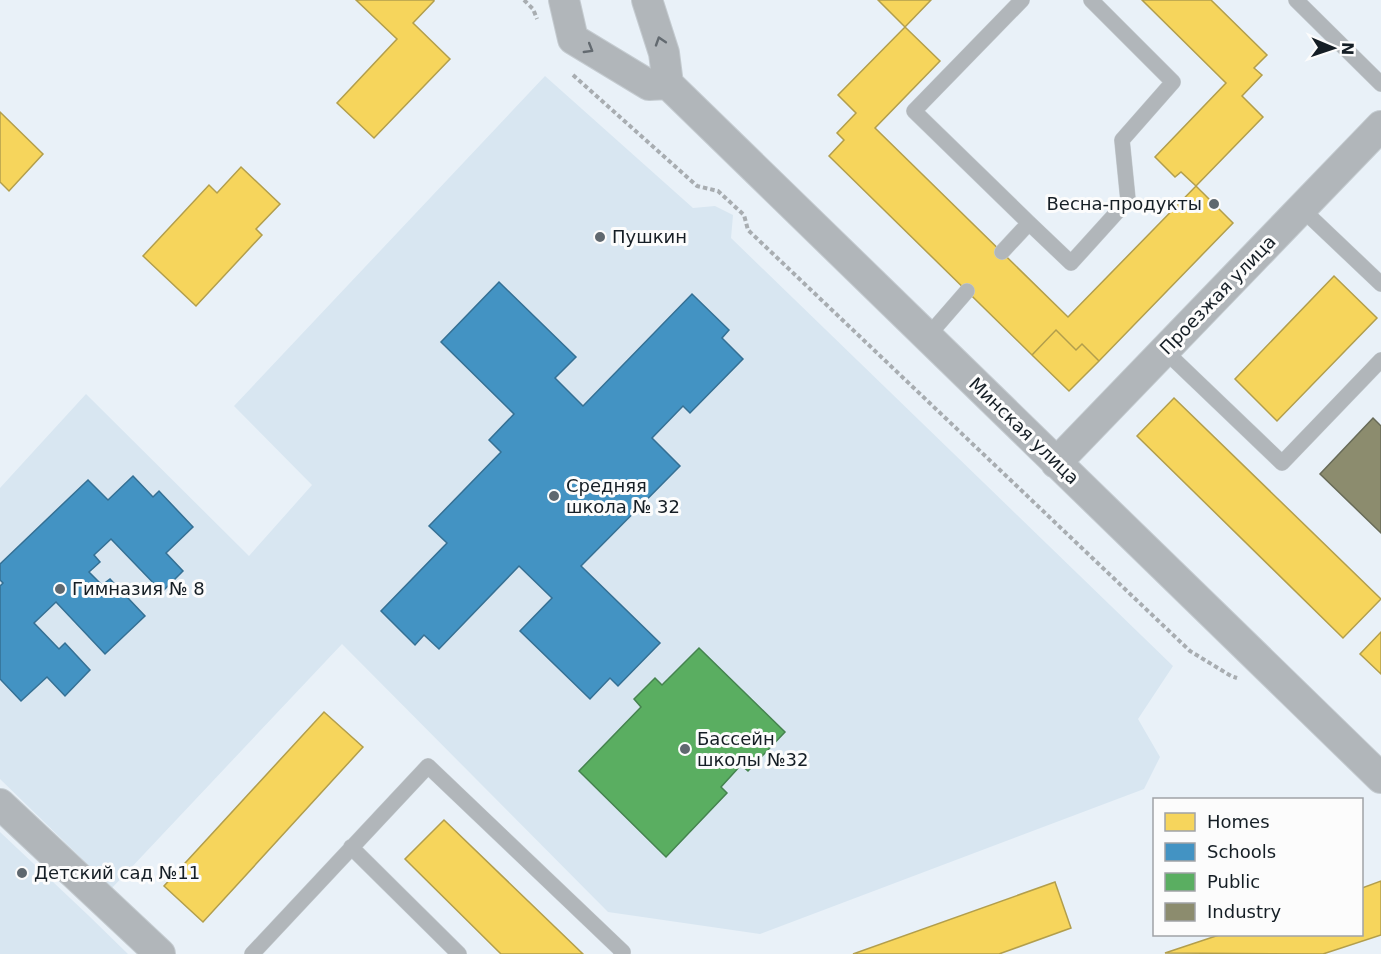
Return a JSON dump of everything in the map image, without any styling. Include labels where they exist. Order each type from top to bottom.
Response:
[{"type":"street","points":[[564,0],[573,39],[649,85],[668,84],[664,53],[647,0]]},
{"type":"street","name":"Минская улица","points":[[668,84],[1381,778]]},
{"type":"street","name":"Проезжая улица","points":[[1056,463],[1381,126]]},
{"type":"street","points":[[0,804],[160,954]]},
{"type":"lane","points":[[1022,0],[914,111],[1071,262],[1128,200],[1122,140],[1173,82],[1091,0]]},
{"type":"lane","points":[[1296,0],[1381,84]]},
{"type":"lane","points":[[1302,209],[1381,285]]},
{"type":"lane","points":[[1002,252],[1029,223]]},
{"type":"lane","points":[[927,337],[967,291]]},
{"type":"lane","points":[[1164,350],[1282,463],[1381,360]]},
{"type":"lane","points":[[252,954],[428,766],[623,952],[621,954]]},
{"type":"lane","points":[[351,847],[459,954]]},
{"type":"path","points":[[524,0],[533,9],[538,19]]},
{"type":"path","points":[[567,69],[697,186],[718,191],[744,215],[748,230],[1190,651],[1231,676],[1243,679]]},
{"type":"shaded area","points":[[545,76],[693,208],[715,206],[733,215],[731,238],[1173,666],[1138,719],[1160,757],[1144,789],[760,934],[608,912],[342,644],[112,888],[0,779],[0,488],[86,394],[249,556],[312,485],[234,406]]},
{"type":"shaded area","name":"Детский сад №11","points":[[0,832],[88,915],[128,954],[0,954]]},
{"type":"building: Homes","points":[[356,0],[434,0],[413,23],[450,59],[374,138],[337,103],[397,39]]},
{"type":"building: Homes","points":[[878,0],[931,0],[905,27]]},
{"type":"building: Homes","points":[[1142,0],[1211,0],[1267,55],[1254,68],[1262,75],[1242,96],[1263,117],[1196,186],[1181,172],[1175,177],[1155,157],[1226,83]]},
{"type":"building: Homes","points":[[905,27],[940,61],[875,128],[1068,317],[1196,186],[1233,223],[1099,361],[1082,344],[1076,350],[1056,330],[1032,355],[829,156],[844,140],[837,133],[856,113],[838,95]]},
{"type":"building: Homes","points":[[0,112],[43,154],[9,191],[0,182]]},
{"type":"building: Homes","points":[[241,167],[280,204],[256,229],[262,235],[196,306],[143,256],[209,185],[217,193]]},
{"type":"building: Homes","points":[[1334,276],[1377,318],[1277,421],[1235,379]]},
{"type":"building: Homes","points":[[1056,330],[1076,350],[1082,344],[1099,361],[1069,391],[1032,355]]},
{"type":"building: Homes","points":[[1174,398],[1381,599],[1343,638],[1137,436]]},
{"type":"building: Homes","points":[[1381,632],[1381,674],[1360,654]]},
{"type":"building: Homes","points":[[324,712],[363,747],[203,922],[164,886]]},
{"type":"building: Homes","points":[[444,820],[583,954],[501,954],[405,859]]},
{"type":"building: Homes","points":[[1381,881],[1381,935],[1323,954],[1165,953],[1216,936],[1363,936],[1363,888]]},
{"type":"building: Homes","points":[[1055,882],[1071,928],[999,954],[853,954]]},
{"type":"building: Schools","name":"Средняя школа № 32","points":[[499,282],[576,357],[555,378],[583,406],[692,294],[729,330],[722,338],[743,359],[690,413],[683,406],[652,438],[680,466],[581,566],[660,643],[618,686],[610,678],[590,699],[520,631],[552,598],[519,566],[439,649],[424,635],[415,645],[381,611],[447,543],[429,526],[501,452],[489,440],[514,414],[441,342]]},
{"type":"building: Schools","name":"Гимназия № 8","points":[[133,476],[153,497],[159,491],[193,527],[166,553],[183,571],[162,592],[111,539],[94,555],[100,562],[89,572],[102,585],[110,579],[145,616],[105,654],[56,602],[34,623],[59,649],[65,643],[90,670],[65,696],[47,677],[21,701],[0,679],[0,586],[3,583],[0,580],[0,564],[88,480],[108,500]]},
{"type":"building: Public","name":"Бассейн школы №32","points":[[699,648],[785,732],[748,771],[741,765],[721,787],[727,793],[666,857],[579,771],[641,707],[634,699],[655,678],[662,685]]},
{"type":"building: Industry","points":[[1373,418],[1381,426],[1381,533],[1320,474]]},
{"type":"place","name":"Весна-продукты","points":[[1214,204]]},
{"type":"place","name":"Пушкин","points":[[600,237]]},
{"type":"place","name":"Средняя школа № 32","points":[[554,496]]},
{"type":"place","name":"Гимназия № 8","points":[[60,589]]},
{"type":"place","name":"Бассейн школы №32","points":[[685,749]]},
{"type":"place","name":"Детский сад №11","points":[[22,873]]}]
